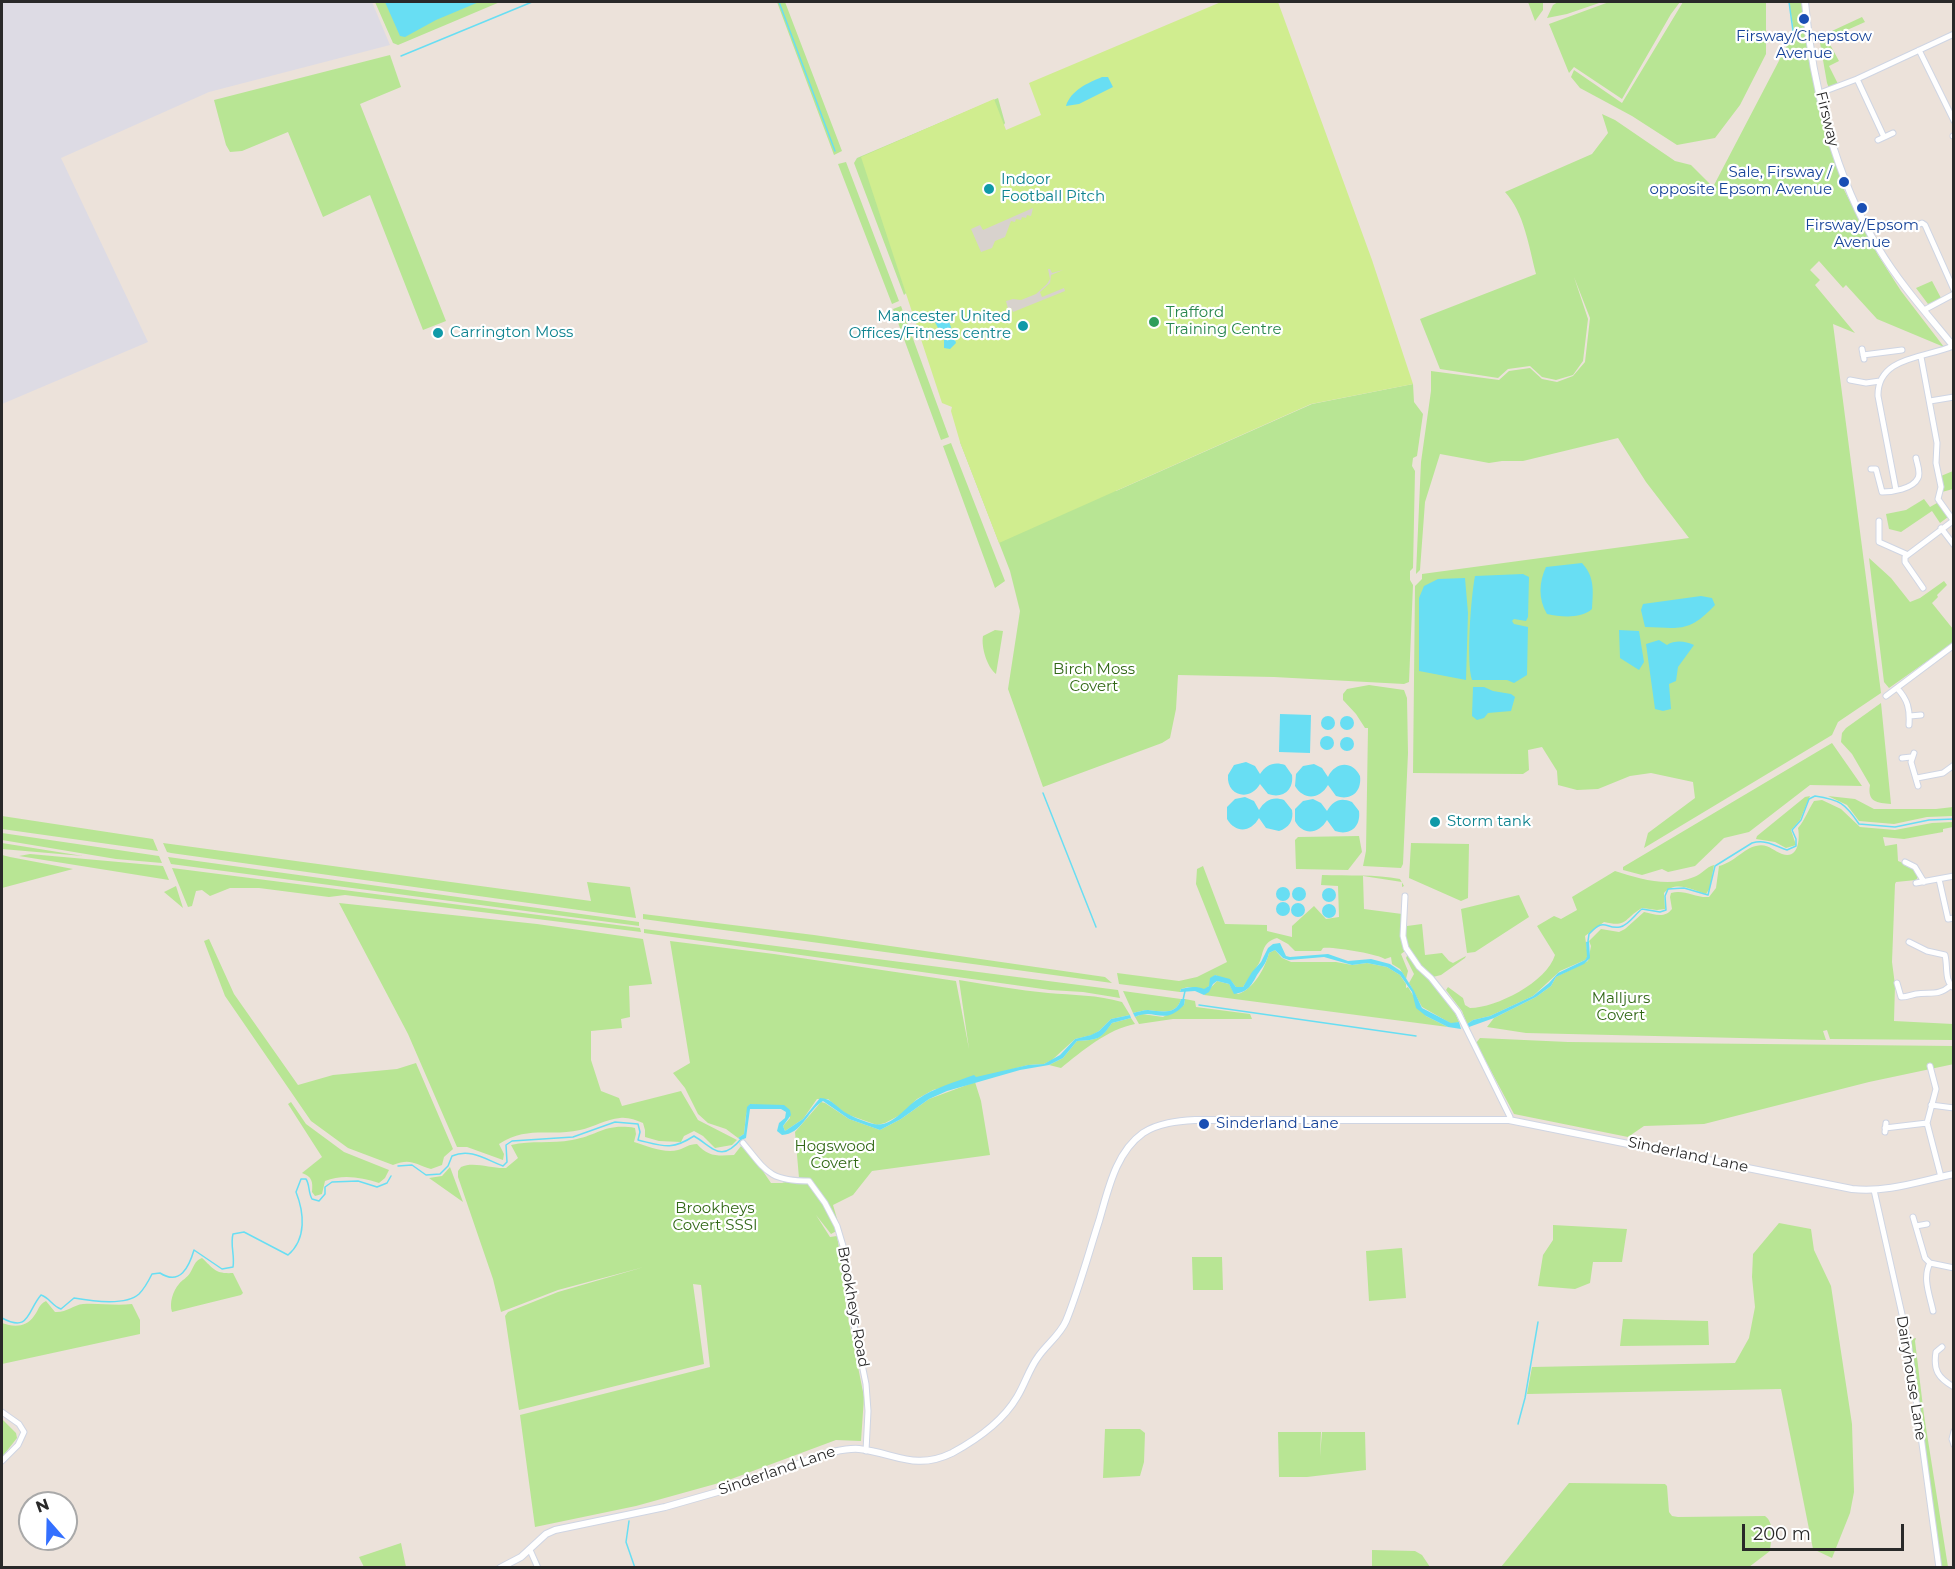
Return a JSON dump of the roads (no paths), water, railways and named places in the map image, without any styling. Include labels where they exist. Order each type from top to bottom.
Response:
[{"type":"street","name":"Firsway","points":[[1805,2],[1820,93],[1835,152],[1853,199],[1889,265],[1953,346]]},
{"type":"street","points":[[1820,93],[1857,79],[1953,34]]},
{"type":"street","points":[[1919,50],[1953,121]]},
{"type":"street","points":[[1857,79],[1881,138],[1893,133]]},
{"type":"street","points":[[1912,226],[1922,223],[1925,225],[1953,292],[1924,310]]},
{"type":"street","points":[[1896,490],[1878,396],[1880,381],[1897,362],[1953,346]]},
{"type":"street","points":[[1863,354],[1899,350],[1897,362]]},
{"type":"street","points":[[1921,357],[1937,443],[1936,463],[1941,487],[1938,499],[1953,520],[1906,554],[1905,562],[1923,588]]},
{"type":"street","points":[[1850,380],[1866,383],[1880,381]]},
{"type":"street","points":[[1930,401],[1953,396]]},
{"type":"street","points":[[1871,469],[1876,469],[1882,492],[1896,490],[1911,486],[1918,479],[1916,458]]},
{"type":"street","points":[[1879,520],[1876,544],[1906,554]]},
{"type":"street","points":[[1941,528],[1953,545]]},
{"type":"street","points":[[1886,696],[1953,645]]},
{"type":"street","points":[[1897,688],[1906,699],[1910,716],[1909,725]]},
{"type":"street","points":[[1910,716],[1921,715]]},
{"type":"street","points":[[1902,758],[1913,755],[1912,765],[1918,786]]},
{"type":"street","points":[[1917,778],[1943,773],[1953,765]]},
{"type":"street","points":[[1913,865],[1917,857]]},
{"type":"street","points":[[1905,862],[1913,865],[1924,882]]},
{"type":"street","points":[[1916,883],[1953,876]]},
{"type":"street","points":[[1940,879],[1948,919],[1953,918]]},
{"type":"street","points":[[1405,896],[1403,936],[1406,948],[1412,959],[1449,999],[1461,1017],[1510,1117],[1509,1120]]},
{"type":"street","points":[[1897,983],[1901,997],[1914,994],[1935,994],[1952,987],[1947,980],[1945,956],[1927,951],[1910,942]]},
{"type":"street","points":[[1930,1066],[1935,1082],[1935,1097],[1927,1123],[1941,1177]]},
{"type":"street","points":[[1931,1105],[1953,1108]]},
{"type":"street","name":"Sinderland Lane","points":[[500,1568],[530,1550],[546,1534],[561,1528],[665,1507],[735,1487],[843,1449],[866,1450],[905,1461],[927,1461],[953,1452],[984,1432],[1009,1408],[1035,1361],[1065,1323],[1117,1166],[1130,1146],[1150,1129],[1170,1123],[1195,1120],[1509,1120],[1852,1189],[1874,1191],[1953,1174]]},
{"type":"street","points":[[1885,1128],[1927,1123]]},
{"type":"street","name":"Brookheys Road","points":[[743,1143],[767,1172],[774,1176],[809,1181],[825,1203],[837,1226],[843,1246],[852,1315],[866,1384],[868,1411],[866,1450]]},
{"type":"street","name":"Dairyhouse Lane","points":[[1874,1191],[1908,1341],[1939,1568]]},
{"type":"street","points":[[1913,1217],[1924,1258],[1930,1263],[1953,1269]]},
{"type":"street","points":[[1916,1226],[1927,1224]]},
{"type":"street","points":[[1930,1263],[1926,1280],[1933,1311]]},
{"type":"street","points":[[1942,1347],[1936,1352],[1935,1369],[1939,1377],[1953,1387]]},
{"type":"street","points":[[2,1412],[19,1424],[24,1432],[18,1445],[2,1461]]},
{"type":"street","points":[[1946,1427],[1953,1431],[1953,1444]]},
{"type":"street","points":[[530,1550],[538,1568]]},
{"type":"water","points":[[385,2],[479,2],[436,20],[405,37],[400,36]]},
{"type":"water","points":[[1102,77],[1108,77],[1113,87],[1079,104],[1066,106],[1076,91]]},
{"type":"water","points":[[943,312],[947,315],[956,343],[950,349],[944,348],[944,340],[934,320]]},
{"type":"water","points":[[1582,563],[1591,579],[1592,609],[1577,616],[1547,614],[1540,590],[1546,567]]},
{"type":"water","points":[[1523,574],[1529,577],[1528,617],[1526,621],[1514,619],[1512,621],[1514,624],[1528,627],[1527,675],[1514,683],[1507,680],[1472,680],[1469,644],[1475,576]]},
{"type":"water","points":[[1465,578],[1468,613],[1466,680],[1419,671],[1419,598],[1424,586],[1438,579]]},
{"type":"water","points":[[1701,596],[1712,598],[1715,605],[1691,625],[1676,628],[1645,627],[1641,610],[1643,604]]},
{"type":"water","points":[[1619,630],[1639,631],[1644,662],[1639,670],[1620,658]]},
{"type":"water","points":[[1659,640],[1667,645],[1680,642],[1694,645],[1678,667],[1676,681],[1669,684],[1671,709],[1663,711],[1655,709],[1646,644]]},
{"type":"water","points":[[1473,687],[1484,687],[1511,694],[1515,697],[1511,711],[1488,713],[1484,718],[1477,720],[1472,716]]},
{"type":"water","points":[[1280,714],[1311,715],[1310,753],[1279,752]]},
{"type":"water","points":[[1325,716],[1331,716],[1335,723],[1331,730],[1325,730],[1321,726],[1321,720]]},
{"type":"water","points":[[1344,716],[1350,716],[1354,723],[1350,730],[1344,730],[1340,726],[1340,720]]},
{"type":"water","points":[[1324,736],[1330,736],[1334,743],[1330,750],[1324,750],[1320,746],[1320,740]]},
{"type":"water","points":[[1344,737],[1350,737],[1354,744],[1350,751],[1344,751],[1340,747],[1340,741]]},
{"type":"water","points":[[1246,762],[1255,766],[1260,774],[1271,765],[1277,763],[1285,765],[1292,775],[1289,789],[1283,794],[1273,795],[1268,794],[1260,784],[1256,790],[1245,795],[1235,792],[1228,782],[1228,775],[1234,765]]},
{"type":"water","points":[[1314,764],[1322,768],[1328,777],[1339,766],[1353,767],[1360,776],[1357,791],[1351,796],[1336,796],[1328,785],[1325,790],[1316,795],[1303,794],[1295,786],[1296,774],[1303,766]]},
{"type":"water","points":[[1245,797],[1254,801],[1259,810],[1270,800],[1276,798],[1284,800],[1292,810],[1290,823],[1279,831],[1266,828],[1259,818],[1248,828],[1235,827],[1227,819],[1227,807],[1235,799]]},
{"type":"water","points":[[1313,799],[1321,803],[1327,811],[1337,801],[1352,802],[1359,811],[1356,826],[1350,831],[1335,831],[1327,820],[1324,825],[1315,830],[1302,829],[1295,821],[1295,809],[1303,801]]},
{"type":"water","points":[[1283,887],[1288,889],[1290,894],[1288,899],[1283,901],[1278,899],[1276,894],[1278,889]]},
{"type":"water","points":[[1299,887],[1304,889],[1306,894],[1304,899],[1299,901],[1294,899],[1292,894],[1294,889]]},
{"type":"water","points":[[1329,888],[1334,890],[1336,895],[1334,900],[1329,902],[1324,900],[1322,895],[1324,890]]},
{"type":"water","points":[[1283,902],[1288,904],[1290,909],[1288,914],[1283,916],[1278,914],[1276,909],[1278,904]]},
{"type":"water","points":[[1298,903],[1303,905],[1305,910],[1303,915],[1298,917],[1293,915],[1291,910],[1293,905]]},
{"type":"water","points":[[1329,904],[1334,906],[1336,911],[1334,916],[1329,918],[1324,916],[1322,911],[1324,906]]},
{"type":"water","points":[[1589,941],[1590,958],[1584,964],[1556,977],[1551,986],[1536,997],[1494,1018],[1469,1027],[1467,1024],[1473,1020],[1490,1016],[1533,996],[1558,973],[1585,960],[1587,957],[1586,942]]},
{"type":"water","points":[[1280,943],[1286,956],[1290,957],[1328,954],[1348,961],[1371,959],[1390,964],[1402,972],[1422,1008],[1451,1023],[1459,1022],[1461,1029],[1448,1027],[1416,1008],[1412,992],[1400,975],[1387,967],[1367,963],[1352,965],[1324,957],[1289,960],[1283,958],[1275,950],[1269,953],[1253,982],[1243,992],[1234,994],[1229,984],[1217,981],[1204,995],[1195,991],[1180,992],[1181,989],[1190,987],[1204,989],[1209,986],[1210,978],[1215,975],[1230,979],[1236,987],[1243,987],[1268,948]]},
{"type":"water","points":[[1181,999],[1185,999],[1184,1005],[1170,1015],[1148,1014],[1135,1017],[1133,1013],[1146,1010],[1172,1010],[1176,1008]]},
{"type":"water","points":[[1130,1015],[1131,1018],[1112,1023],[1098,1038],[1077,1041],[1063,1058],[1049,1065],[1020,1070],[947,1091],[929,1099],[901,1119],[880,1130],[849,1119],[823,1101],[795,1131],[782,1135],[777,1131],[786,1112],[781,1109],[750,1109],[746,1138],[741,1140],[738,1138],[744,1134],[747,1107],[750,1104],[784,1105],[790,1110],[791,1115],[783,1126],[785,1131],[803,1119],[820,1098],[828,1100],[844,1112],[861,1120],[874,1124],[887,1123],[918,1099],[938,1088],[974,1075],[976,1077],[1028,1065],[1044,1064],[1060,1055],[1075,1039],[1099,1031],[1111,1019]]},
{"type":"waterway","points":[[401,56],[532,2]]},
{"type":"waterway","points":[[779,2],[835,151]]},
{"type":"waterway","points":[[1789,2],[1793,31]]},
{"type":"waterway","points":[[1043,793],[1096,927]]},
{"type":"waterway","points":[[1588,941],[1589,934],[1599,926],[1623,926],[1642,909],[1660,912],[1666,910],[1665,896],[1668,889],[1684,888],[1708,895],[1715,866],[1752,843],[1766,842],[1787,850],[1796,846],[1792,830],[1801,820],[1809,799],[1815,796],[1841,804],[1850,811],[1859,824],[1895,827],[1929,820],[1954,819]]},
{"type":"waterway","points":[[1183,1000],[1185,991]]},
{"type":"waterway","points":[[1199,1005],[1416,1036]]},
{"type":"waterway","points":[[398,1166],[412,1165],[426,1175],[440,1174],[448,1166],[452,1156],[465,1153],[478,1155],[503,1166],[507,1162],[506,1145],[512,1141],[573,1137],[615,1122],[638,1124],[640,1132],[638,1140],[667,1146],[679,1144],[694,1136],[713,1149],[723,1152],[735,1146],[742,1138]]},
{"type":"waterway","points":[[2,1318],[11,1322],[23,1322],[41,1295],[61,1309],[74,1298],[108,1302],[133,1298],[141,1292],[152,1274],[160,1273],[173,1277],[183,1273],[194,1250],[222,1269],[233,1267],[233,1234],[244,1232],[288,1255],[294,1249],[301,1233],[301,1208],[296,1192],[301,1179],[306,1179],[312,1199],[319,1201],[325,1194],[325,1187],[332,1182],[358,1181],[377,1187],[387,1183],[391,1176]]},
{"type":"waterway","points":[[1518,1424],[1525,1398],[1538,1322]]},
{"type":"waterway","points":[[629,1521],[626,1542],[635,1568]]},
{"type":"place","name":"Firsway/Chepstow Avenue","points":[[1804,19]]},
{"type":"place","name":"Sale, Firsway / opposite Epsom Avenue","points":[[1844,182]]},
{"type":"place","name":"Indoor Football Pitch","points":[[989,189]]},
{"type":"place","name":"Firsway/Epsom Avenue","points":[[1862,208]]},
{"type":"place","name":"Trafford Training Centre","points":[[1154,322]]},
{"type":"place","name":"Mancester United Offices/Fitness centre","points":[[1023,326]]},
{"type":"place","name":"Carrington Moss","points":[[438,333]]},
{"type":"place","name":"Storm tank","points":[[1435,822]]},
{"type":"place","name":"Sinderland Lane","points":[[1204,1124]]},
{"type":"park label","name":"Birch Moss Covert","points":[[1094,678]]},
{"type":"park label","name":"Malljurs Covert","points":[[1621,1008]]},
{"type":"park label","name":"Hogswood Covert","points":[[835,1156]]},
{"type":"park label","name":"Brookheys Covert SSSI","points":[[715,1218]]}]
